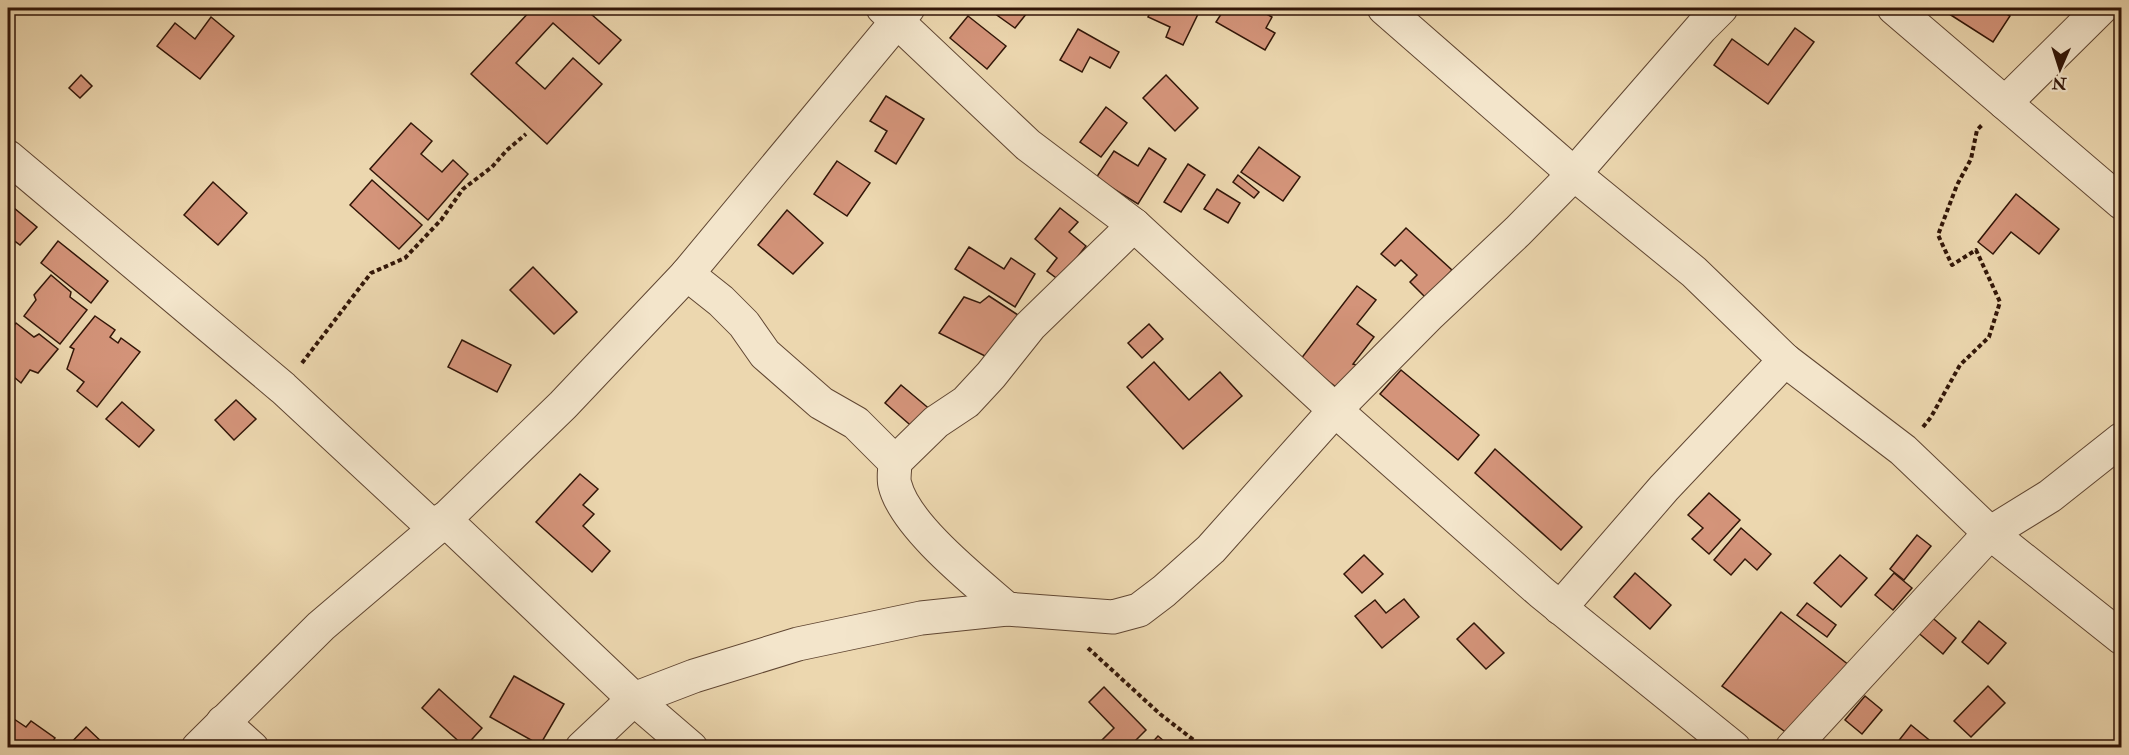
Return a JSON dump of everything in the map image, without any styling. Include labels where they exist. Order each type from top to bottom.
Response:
[{"type":"street","points":[[1384,8],[1574,174],[1694,272],[1785,360],[1903,450],[1990,533],[2121,638]]},
{"type":"street","points":[[582,747],[634,699],[694,676],[798,644],[921,618],[1007,609],[1113,617],[1139,610],[1211,549],[1335,410],[1574,174],[1721,8]]},
{"type":"street","points":[[1894,8],[2121,203]]},
{"type":"street","points":[[2005,103],[2102,8]]},
{"type":"street","points":[[198,747],[321,626],[439,524],[563,405],[687,274],[896,11],[1028,146],[1134,225],[1335,410],[1560,608],[1734,747]]},
{"type":"street","points":[[8,157],[283,388],[691,747]]},
{"type":"street","points":[[1007,609],[951,560],[907,512],[894,484],[895,462],[936,422],[966,402],[1030,326],[1134,225]]},
{"type":"street","points":[[687,274],[721,301],[744,324],[765,354],[821,403],[856,423],[895,462]]},
{"type":"street","points":[[1560,608],[1664,488],[1785,360]]},
{"type":"street","points":[[1792,747],[1990,533],[2050,496],[2121,439]]},
{"type":"street","points":[[223,722],[252,747]]},
{"type":"path","points":[[1903,450],[1931,417],[1960,365],[1989,337],[2000,302],[1976,250],[1952,265],[1938,235],[1957,185],[1971,159],[1977,130],[2005,103]]},
{"type":"path","points":[[283,388],[371,273],[405,258],[441,220],[463,189],[492,167],[526,134]]},
{"type":"path","points":[[1062,614],[1091,652],[1160,714],[1204,747]]},
{"type":"building","points":[[533,8],[584,8],[621,40],[599,64],[553,23],[516,63],[545,89],[573,58],[602,84],[547,144],[471,74]]},
{"type":"building","points":[[987,8],[1031,8],[1015,28]]},
{"type":"building","points":[[1153,8],[1191,8],[1199,12],[1183,45],[1166,37],[1170,27],[1148,17]]},
{"type":"building","points":[[1225,8],[1256,8],[1272,17],[1266,28],[1275,33],[1265,50],[1216,22]]},
{"type":"building","points":[[1945,8],[1997,8],[2010,16],[1993,42],[1943,10]]},
{"type":"building","points":[[968,16],[1006,46],[987,69],[950,38]]},
{"type":"building","points":[[211,17],[234,36],[200,79],[157,46],[175,23],[195,39]]},
{"type":"building","points":[[1795,28],[1814,42],[1768,104],[1714,65],[1732,39],[1768,65]]},
{"type":"building","points":[[1078,29],[1119,52],[1110,68],[1090,57],[1082,72],[1060,60]]},
{"type":"building","points":[[81,75],[92,86],[80,98],[69,88]]},
{"type":"building","points":[[1166,75],[1198,108],[1175,131],[1143,98]]},
{"type":"building","points":[[886,96],[924,119],[896,164],[875,151],[887,131],[870,121]]},
{"type":"building","points":[[1106,107],[1127,123],[1101,157],[1080,142]]},
{"type":"building","points":[[411,123],[432,141],[421,154],[442,172],[453,160],[468,174],[428,220],[370,169]]},
{"type":"building","points":[[1259,147],[1300,177],[1283,201],[1241,172]]},
{"type":"building","points":[[1149,148],[1166,159],[1138,204],[1096,178],[1114,151],[1138,166]]},
{"type":"building","points":[[837,161],[870,183],[847,216],[814,194]]},
{"type":"building","points":[[1188,164],[1205,175],[1181,212],[1164,202]]},
{"type":"building","points":[[1238,175],[1259,192],[1254,198],[1233,182]]},
{"type":"building","points":[[372,180],[422,225],[399,249],[350,205]]},
{"type":"building","points":[[213,182],[247,213],[218,245],[184,215]]},
{"type":"building","points":[[1217,189],[1240,203],[1228,223],[1204,209]]},
{"type":"building","points":[[2016,194],[2059,229],[2039,254],[2011,232],[1993,254],[1978,242]]},
{"type":"building","points":[[8,203],[37,227],[20,245],[8,236]]},
{"type":"building","points":[[1060,208],[1078,222],[1069,232],[1086,246],[1059,280],[1047,271],[1057,258],[1035,239]]},
{"type":"building","points":[[787,210],[823,243],[793,274],[758,245]]},
{"type":"building","points":[[1406,228],[1452,270],[1426,298],[1410,282],[1417,275],[1401,260],[1395,266],[1381,254]]},
{"type":"building","points":[[58,241],[108,281],[91,303],[41,263]]},
{"type":"building","points":[[969,247],[1004,269],[1011,258],[1035,274],[1015,307],[955,269]]},
{"type":"building","points":[[533,267],[577,312],[554,334],[510,290]]},
{"type":"building","points":[[51,275],[71,292],[70,297],[87,310],[60,344],[24,316],[36,300],[34,295]]},
{"type":"building","points":[[1357,286],[1376,300],[1357,324],[1374,337],[1353,364],[1363,367],[1344,393],[1300,360]]},
{"type":"building","points":[[989,296],[1018,315],[989,358],[939,333],[964,297],[980,303]]},
{"type":"building","points":[[95,316],[115,330],[110,337],[118,343],[121,338],[140,352],[97,407],[77,391],[84,382],[67,369],[74,349],[70,347]]},
{"type":"building","points":[[16,323],[34,337],[39,334],[58,349],[38,373],[30,370],[21,383],[8,372],[8,333]]},
{"type":"building","points":[[1149,324],[1163,339],[1142,358],[1128,343]]},
{"type":"building","points":[[462,340],[511,365],[497,392],[448,367]]},
{"type":"building","points":[[1154,362],[1189,400],[1220,372],[1242,396],[1183,449],[1127,387]]},
{"type":"building","points":[[1401,370],[1479,435],[1458,460],[1380,394]]},
{"type":"building","points":[[901,385],[932,411],[916,430],[885,403]]},
{"type":"building","points":[[236,400],[256,419],[234,440],[215,420]]},
{"type":"building","points":[[122,402],[154,430],[139,447],[106,419]]},
{"type":"building","points":[[1495,449],[1582,527],[1561,550],[1475,473]]},
{"type":"building","points":[[580,474],[598,489],[583,505],[594,514],[583,526],[610,551],[592,572],[536,522]]},
{"type":"building","points":[[1709,493],[1740,520],[1709,554],[1692,539],[1703,528],[1688,515]]},
{"type":"building","points":[[1741,528],[1771,554],[1757,570],[1745,559],[1731,575],[1714,560]]},
{"type":"building","points":[[1917,535],[1931,546],[1904,580],[1890,569]]},
{"type":"building","points":[[1364,555],[1383,574],[1362,593],[1344,574]]},
{"type":"building","points":[[1840,555],[1867,578],[1841,607],[1814,583]]},
{"type":"building","points":[[1635,573],[1671,605],[1650,629],[1614,597]]},
{"type":"building","points":[[1894,573],[1912,588],[1893,610],[1875,595]]},
{"type":"building","points":[[1404,599],[1419,617],[1382,648],[1355,616],[1375,600],[1386,613]]},
{"type":"building","points":[[1807,603],[1836,625],[1827,637],[1797,615]]},
{"type":"building","points":[[1781,612],[1854,669],[1791,736],[1722,686]]},
{"type":"building","points":[[1928,614],[1956,638],[1943,654],[1915,630]]},
{"type":"building","points":[[1979,621],[2006,643],[1988,664],[1962,642]]},
{"type":"building","points":[[1474,623],[1504,653],[1486,669],[1457,639]]},
{"type":"building","points":[[514,676],[564,704],[540,745],[490,717]]},
{"type":"building","points":[[1988,686],[2005,703],[1971,737],[1954,721]]},
{"type":"building","points":[[1104,687],[1146,730],[1128,748],[1094,748],[1114,728],[1089,702]]},
{"type":"building","points":[[439,689],[482,728],[465,747],[422,708]]},
{"type":"building","points":[[1865,696],[1882,710],[1862,734],[1845,720]]},
{"type":"building","points":[[14,719],[26,727],[31,721],[55,738],[48,748],[8,748],[8,728]]},
{"type":"building","points":[[1911,725],[1939,748],[1893,748]]},
{"type":"building","points":[[86,727],[105,745],[103,748],[66,748]]},
{"type":"building","points":[[1158,736],[1172,748],[1147,748]]}]
